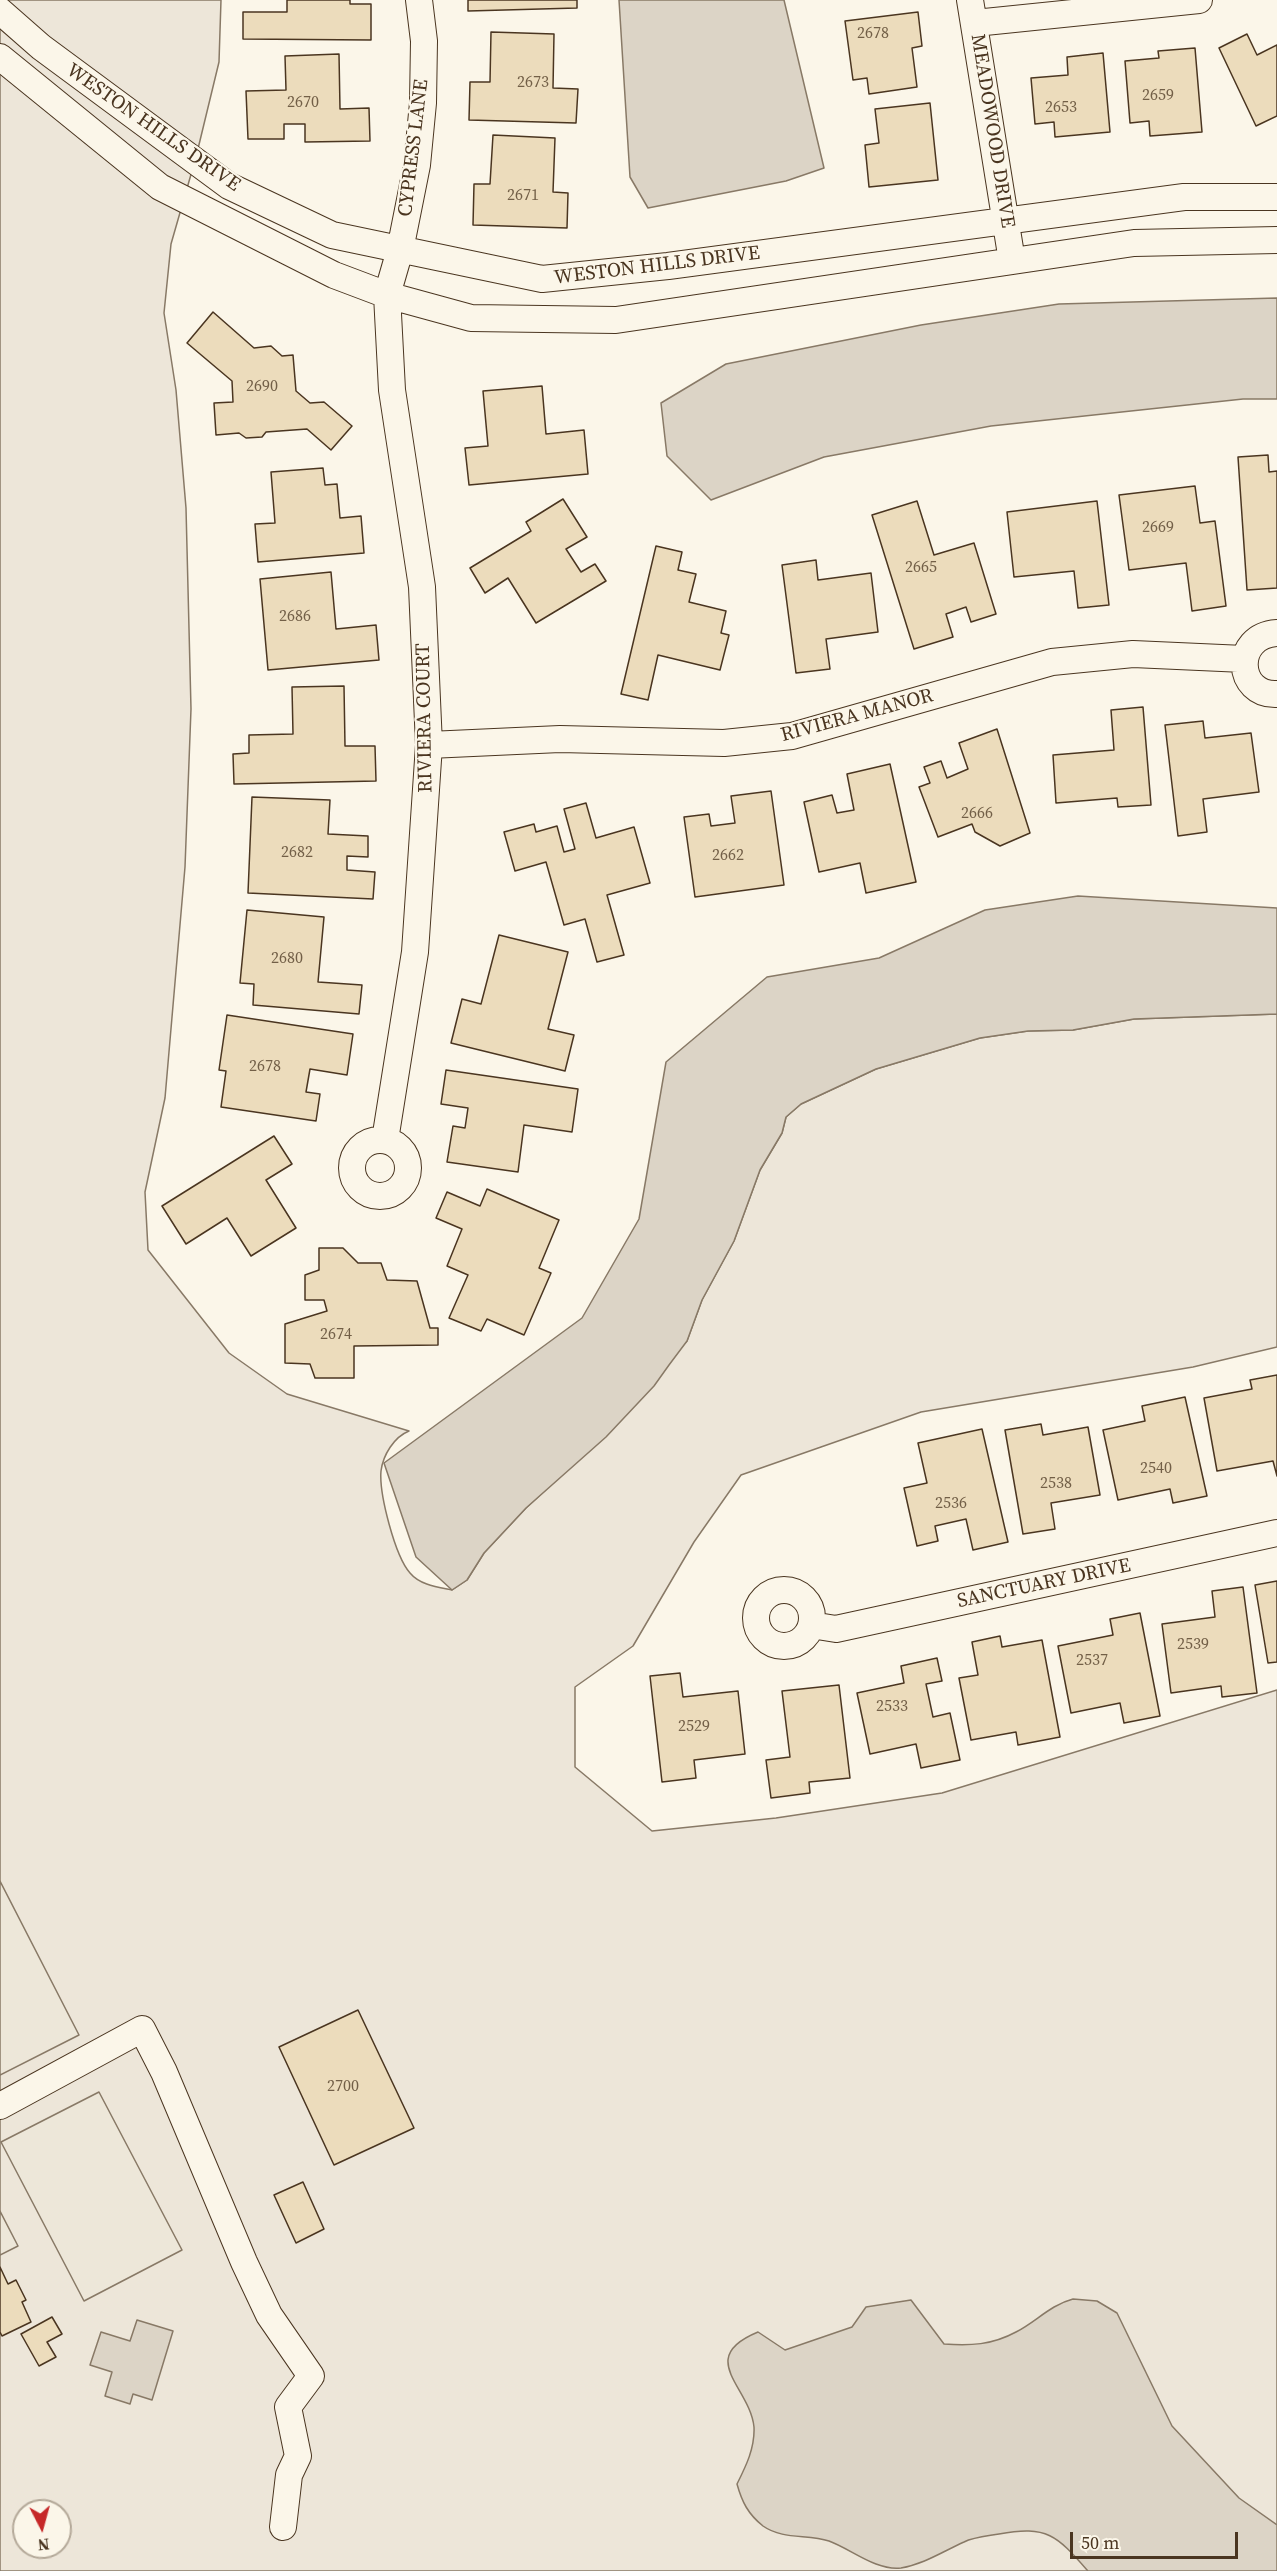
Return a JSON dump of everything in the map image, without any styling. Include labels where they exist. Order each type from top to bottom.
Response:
[{"type":"street","name":"CYPRESS LANE","points":[[387,295],[400,250],[417,165],[423,103],[424,41],[419,0]]},
{"type":"street","points":[[973,12],[1198,0]]},
{"type":"street","name":"WESTON HILLS DRIVE","points":[[0,11],[41,47],[229,186],[332,235],[542,279],[668,266],[1184,197],[1277,197]]},
{"type":"street","name":"MEADOWOOD DRIVE","points":[[973,12],[1012,261]]},
{"type":"street","name":"WESTON HILLS DRIVE","points":[[0,57],[160,187],[334,275],[387,295],[471,318],[616,320],[1134,243],[1277,240]]},
{"type":"street","name":"RIVIERA COURT","points":[[385,1140],[415,952],[429,745],[423,587],[392,390],[387,295]]},
{"type":"street","points":[[1277,633],[1256,639],[1248,648],[1244,659],[1245,672],[1250,682],[1259,690],[1277,694]]},
{"type":"street","name":"RIVIERA MANOR","points":[[429,745],[560,740],[724,743],[792,736],[1052,662],[1133,654],[1244,659]]},
{"type":"street","name":"SANCTUARY DRIVE","points":[[811,1625],[836,1629],[1277,1533]]},
{"type":"street","points":[[0,2106],[142,2029],[164,2072],[269,2315],[311,2376],[288,2407],[298,2456],[289,2475],[283,2527]]},
{"type":"shaded area","points":[[0,0],[221,0],[219,62],[196,157],[171,244],[164,313],[176,390],[186,508],[191,709],[185,867],[165,1098],[145,1192],[148,1250],[229,1353],[287,1394],[409,1431],[394,1442],[387,1453],[382,1465],[381,1481],[385,1509],[394,1539],[404,1565],[414,1577],[429,1585],[452,1590],[467,1580],[484,1553],[526,1508],[564,1473],[687,1341],[702,1300],[734,1241],[760,1170],[782,1133],[786,1117],[801,1104],[876,1069],[980,1038],[1028,1031],[1073,1030],[1134,1019],[1277,1014],[1277,1347],[1193,1367],[921,1412],[741,1475],[694,1542],[633,1646],[575,1687],[575,1767],[652,1831],[776,1818],[942,1793],[1277,1690],[1277,2571],[0,2571]]},
{"type":"shaded area","points":[[619,0],[784,0],[824,168],[786,181],[648,208],[630,177]]},
{"type":"shaded area","points":[[1277,298],[1277,399],[1243,399],[991,426],[824,457],[711,500],[667,456],[661,403],[726,364],[921,325],[1059,304]]},
{"type":"shaded area","points":[[1078,896],[1277,908],[1277,1014],[1134,1019],[1073,1030],[1028,1031],[980,1038],[876,1069],[801,1104],[786,1117],[782,1133],[760,1170],[734,1241],[702,1300],[687,1341],[654,1386],[606,1437],[526,1508],[484,1553],[467,1580],[452,1590],[416,1557],[384,1463],[582,1318],[639,1219],[666,1062],[767,977],[879,958],[985,910]]},
{"type":"shaded area","points":[[0,1881],[79,2035],[0,2075]]},
{"type":"shaded area","points":[[99,2092],[182,2250],[84,2301],[1,2142]]},
{"type":"shaded area","points":[[0,2211],[18,2246],[0,2255]]},
{"type":"shaded area","points":[[1073,2299],[1097,2301],[1117,2313],[1172,2426],[1239,2498],[1277,2525],[1277,2571],[1088,2571],[1059,2542],[1050,2536],[1029,2531],[972,2539],[917,2564],[892,2568],[873,2563],[829,2541],[787,2535],[771,2530],[753,2517],[746,2507],[737,2484],[747,2464],[754,2427],[750,2412],[728,2363],[730,2352],[740,2342],[758,2332],[785,2350],[852,2327],[866,2307],[911,2300],[944,2344],[981,2344],[1007,2336],[1057,2305]]},
{"type":"shaded area","points":[[137,2320],[173,2331],[152,2400],[133,2394],[130,2404],[105,2396],[112,2372],[90,2365],[101,2332],[130,2341]]},
{"type":"building","points":[[287,0],[350,0],[350,4],[371,4],[371,40],[243,39],[243,12],[287,12]]},
{"type":"building","points":[[468,0],[577,0],[577,8],[468,11]]},
{"type":"building","points":[[918,12],[922,46],[912,48],[917,87],[869,94],[867,78],[853,80],[845,21]]},
{"type":"building","points":[[491,32],[554,34],[553,88],[578,89],[576,123],[469,120],[470,82],[490,82]]},
{"type":"building","points":[[1247,34],[1257,55],[1277,45],[1277,116],[1256,126],[1219,48]]},
{"type":"building","points":[[1195,48],[1202,132],[1150,136],[1149,121],[1130,123],[1125,61],[1159,58],[1158,51]]},
{"type":"building","points":[[1103,53],[1110,132],[1055,137],[1054,122],[1035,124],[1031,78],[1068,75],[1067,57]]},
{"type":"building","points":[[339,54],[340,109],[369,108],[370,141],[305,142],[305,124],[284,124],[284,139],[248,139],[246,91],[286,90],[285,56]]},
{"type":"building","points":[[930,103],[938,180],[869,187],[865,145],[879,143],[875,109]]},
{"type":"building","points":[[493,135],[555,138],[553,192],[568,193],[567,228],[473,225],[474,184],[490,184]]},
{"type":"building","points":[[213,312],[254,348],[271,346],[282,356],[293,355],[296,391],[310,403],[324,402],[352,426],[331,450],[307,429],[266,432],[262,437],[246,438],[239,433],[216,435],[214,403],[233,402],[232,381],[187,343]]},
{"type":"building","points":[[542,386],[546,434],[584,430],[588,474],[469,485],[465,448],[488,446],[483,391]]},
{"type":"building","points":[[1268,455],[1269,472],[1277,471],[1277,588],[1247,590],[1238,457]]},
{"type":"building","points":[[323,468],[325,485],[337,484],[340,518],[361,516],[364,553],[258,562],[255,524],[275,523],[271,472]]},
{"type":"building","points":[[1195,486],[1200,523],[1215,521],[1226,606],[1192,611],[1186,563],[1129,570],[1119,495]]},
{"type":"building","points":[[563,499],[587,537],[566,549],[581,572],[595,564],[606,581],[536,623],[508,578],[485,593],[470,568],[531,531],[526,522]]},
{"type":"building","points":[[917,501],[934,555],[974,543],[996,614],[971,622],[966,607],[946,614],[953,637],[914,649],[872,515]]},
{"type":"building","points":[[1097,501],[1109,605],[1078,608],[1074,571],[1014,577],[1007,512]]},
{"type":"building","points":[[656,546],[682,552],[678,570],[696,574],[689,602],[726,611],[721,633],[729,635],[720,670],[658,655],[648,700],[621,694]]},
{"type":"building","points":[[816,560],[818,580],[871,573],[878,632],[826,639],[830,669],[796,673],[782,565]]},
{"type":"building","points":[[331,572],[336,629],[376,625],[379,660],[268,670],[260,579]]},
{"type":"building","points":[[344,686],[345,746],[375,746],[376,781],[234,784],[233,754],[249,753],[249,735],[293,734],[292,687]]},
{"type":"building","points":[[1143,707],[1151,805],[1118,807],[1117,798],[1056,803],[1053,755],[1114,750],[1111,710]]},
{"type":"building","points":[[1203,721],[1205,738],[1251,733],[1259,792],[1203,799],[1207,832],[1178,836],[1165,725]]},
{"type":"building","points":[[997,729],[1030,833],[1000,846],[975,832],[972,824],[938,837],[919,787],[930,783],[924,767],[941,761],[947,778],[968,769],[959,743]]},
{"type":"building","points":[[890,764],[916,882],[866,893],[860,863],[819,872],[804,802],[832,795],[837,813],[854,810],[847,774]]},
{"type":"building","points":[[771,791],[784,885],[695,897],[684,817],[709,814],[711,826],[735,823],[731,796]]},
{"type":"building","points":[[252,797],[330,800],[328,834],[368,836],[368,857],[347,856],[347,870],[375,872],[373,899],[248,893]]},
{"type":"building","points":[[586,803],[596,838],[634,827],[650,883],[607,895],[624,955],[597,962],[585,919],[564,925],[546,862],[515,871],[504,832],[534,824],[536,832],[557,826],[564,852],[575,849],[564,809]]},
{"type":"building","points":[[247,910],[324,917],[318,982],[362,985],[359,1014],[253,1005],[254,984],[240,983]]},
{"type":"building","points":[[499,935],[568,952],[548,1029],[574,1035],[565,1071],[451,1043],[462,999],[481,1004]]},
{"type":"building","points":[[227,1015],[353,1034],[347,1075],[310,1069],[306,1092],[320,1094],[316,1121],[221,1107],[226,1071],[219,1070]]},
{"type":"building","points":[[446,1070],[578,1089],[572,1132],[524,1125],[518,1172],[447,1162],[453,1126],[465,1128],[468,1108],[441,1104]]},
{"type":"building","points":[[274,1136],[292,1164],[266,1180],[296,1228],[251,1256],[227,1218],[186,1244],[162,1206]]},
{"type":"building","points":[[487,1189],[559,1220],[539,1268],[551,1273],[524,1335],[487,1319],[481,1331],[449,1318],[468,1275],[447,1266],[462,1229],[436,1218],[447,1192],[480,1206]]},
{"type":"building","points":[[319,1248],[343,1248],[358,1263],[381,1263],[387,1280],[417,1281],[430,1328],[438,1328],[438,1345],[354,1346],[354,1378],[315,1378],[310,1364],[285,1363],[285,1324],[327,1311],[324,1300],[305,1300],[305,1275],[319,1270]]},
{"type":"building","points":[[1277,1375],[1277,1476],[1273,1461],[1217,1471],[1204,1398],[1252,1389],[1250,1380]]},
{"type":"building","points":[[1185,1397],[1207,1496],[1173,1503],[1170,1489],[1118,1500],[1103,1430],[1145,1421],[1142,1406]]},
{"type":"building","points":[[1041,1424],[1043,1435],[1088,1427],[1100,1495],[1051,1503],[1055,1529],[1023,1534],[1005,1430]]},
{"type":"building","points":[[982,1429],[1008,1542],[973,1550],[966,1519],[935,1526],[938,1541],[917,1546],[904,1488],[927,1483],[918,1443]]},
{"type":"building","points":[[1277,1581],[1277,1662],[1268,1663],[1255,1585]]},
{"type":"building","points":[[1243,1587],[1257,1693],[1222,1697],[1221,1686],[1171,1693],[1162,1624],[1215,1617],[1212,1591]]},
{"type":"building","points":[[1140,1613],[1160,1716],[1124,1723],[1120,1703],[1071,1713],[1058,1646],[1113,1635],[1110,1619]]},
{"type":"building","points":[[1000,1636],[1002,1647],[1042,1640],[1060,1737],[1018,1745],[1016,1732],[971,1740],[959,1678],[978,1675],[972,1642]]},
{"type":"building","points":[[937,1658],[942,1681],[926,1684],[933,1717],[950,1713],[960,1760],[921,1768],[916,1744],[870,1754],[857,1693],[904,1683],[901,1666]]},
{"type":"building","points":[[680,1673],[683,1697],[738,1691],[745,1754],[694,1760],[696,1778],[662,1782],[650,1676]]},
{"type":"building","points":[[839,1685],[850,1778],[809,1782],[810,1793],[771,1798],[766,1760],[790,1757],[782,1691]]},
{"type":"building","points":[[358,2010],[414,2128],[334,2165],[279,2047]]},
{"type":"building","points":[[303,2182],[324,2229],[296,2243],[274,2195]]},
{"type":"building","points":[[0,2267],[8,2284],[16,2280],[26,2300],[22,2302],[31,2322],[2,2336],[0,2332]]},
{"type":"building","points":[[52,2317],[62,2334],[47,2342],[56,2357],[39,2366],[21,2334]]}]
